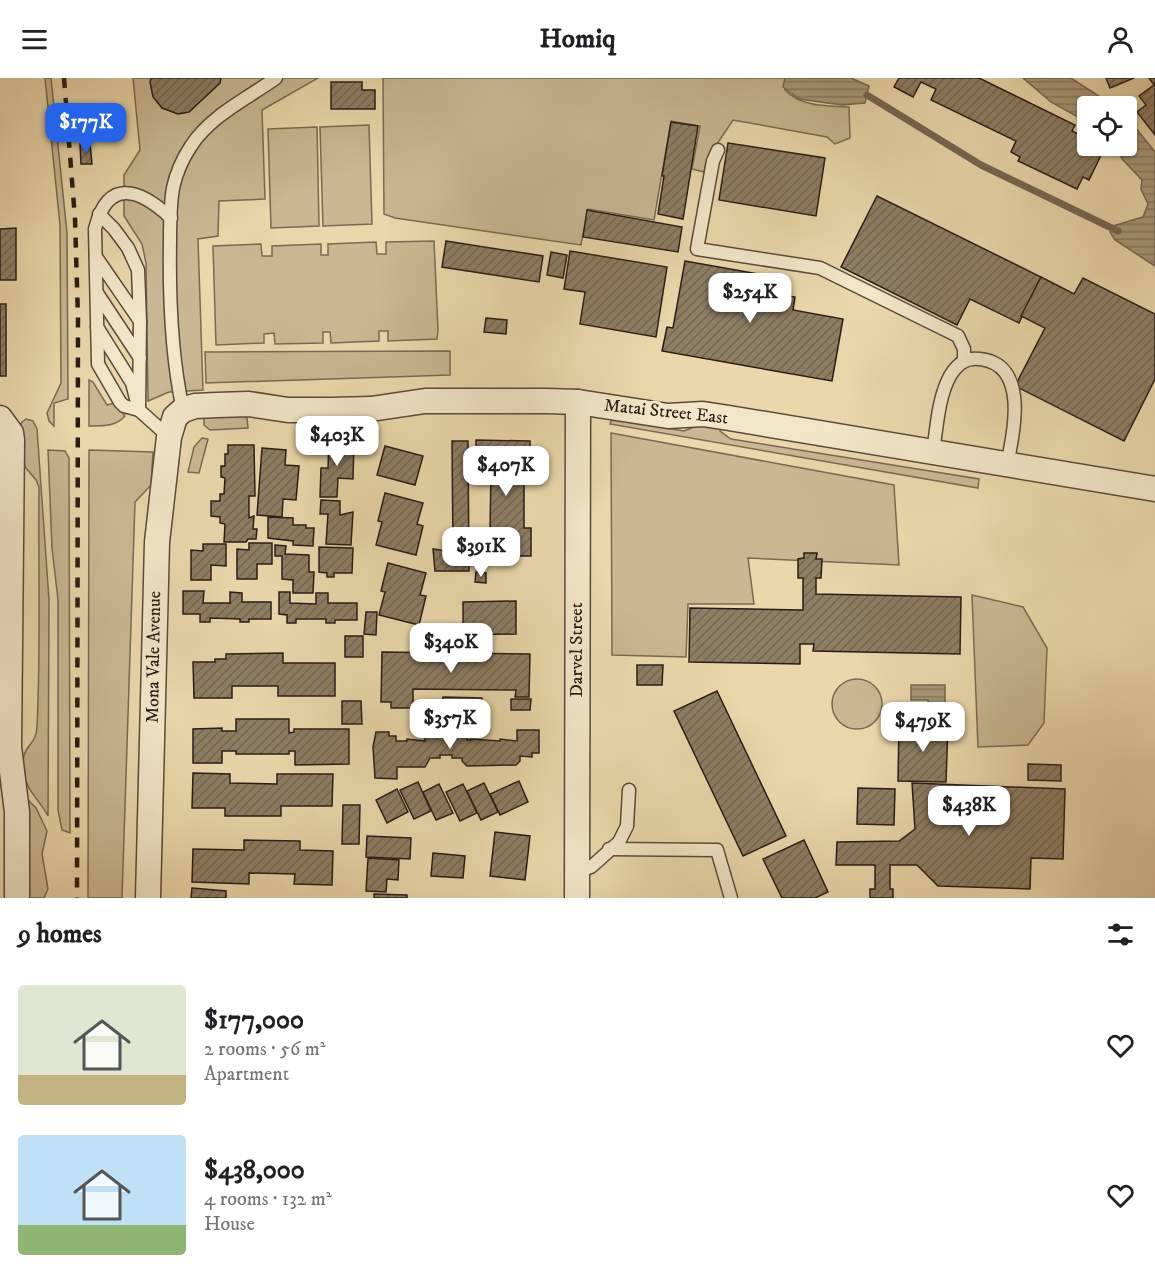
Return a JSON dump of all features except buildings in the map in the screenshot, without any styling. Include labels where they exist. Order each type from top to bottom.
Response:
[{"type":"street","name":"Matai Street East","points":[[176,421],[195,406],[249,404],[288,410],[332,410],[371,409],[425,401],[578,402],[668,416],[703,414],[1155,489]]},
{"type":"street","name":"Darvel Street","points":[[576,898],[578,402]]},
{"type":"street","points":[[0,418],[11,433],[12,440],[9,747],[18,812],[17,898]]},
{"type":"street","name":"Mona Vale Avenue","points":[[148,898],[157,542],[176,421]]},
{"type":"lane","points":[[171,218],[148,199],[132,193],[117,194],[99,214],[95,229],[96,326],[98,364],[120,402],[124,406],[176,421],[177,381],[171,322],[173,186],[191,146],[220,117],[276,78]]},
{"type":"lane","points":[[718,150],[713,162],[697,249],[820,268],[958,336],[964,348],[964,361]]},
{"type":"lane","points":[[99,214],[128,248],[138,270],[139,410]]},
{"type":"lane","points":[[96,256],[140,322]]},
{"type":"lane","points":[[96,292],[140,359]]},
{"type":"lane","points":[[96,326],[132,383],[139,410]]},
{"type":"lane","points":[[933,452],[946,383],[958,365],[970,358],[994,362],[1012,387],[1015,408],[1013,436],[1006,464]]},
{"type":"lane","points":[[577,871],[591,867],[619,842],[627,826],[629,790]]},
{"type":"lane","points":[[609,849],[641,855],[717,850],[731,898]]},
{"type":"shaded area","points":[[45,78],[51,78],[67,233],[68,399],[54,403],[54,426],[49,421],[47,413],[61,383],[60,225]]},
{"type":"shaded area","points":[[133,78],[318,78],[262,110],[265,199],[219,201],[218,236],[198,239],[203,390],[169,392],[148,401],[146,263],[142,244],[124,216],[124,175],[140,150]]},
{"type":"shaded area","points":[[383,78],[788,78],[785,90],[799,100],[806,103],[849,107],[850,138],[835,144],[827,137],[733,120],[707,159],[704,172],[692,169],[700,126],[671,121],[654,220],[588,209],[581,245],[395,218],[384,214]]},
{"type":"shaded area","points":[[785,78],[851,78],[869,86],[865,103],[842,105],[799,99],[783,87]]},
{"type":"shaded area","points":[[1023,78],[1071,78],[1099,96],[1077,96],[1077,116],[1051,102]]},
{"type":"shaded area","points":[[369,125],[372,224],[323,226],[320,127]]},
{"type":"shaded area","points":[[317,127],[319,226],[271,228],[268,129]]},
{"type":"shaded area","points":[[1137,130],[1155,152],[1155,266],[1115,240],[1110,232],[1113,226],[1143,217],[1148,204],[1141,189],[1142,180],[1120,156],[1137,156]]},
{"type":"shaded area","points":[[434,241],[437,339],[388,341],[388,331],[379,331],[379,341],[331,343],[330,332],[323,332],[323,343],[275,344],[274,333],[264,334],[264,343],[216,345],[213,246],[261,244],[262,256],[272,256],[272,246],[321,244],[321,255],[328,255],[328,244],[376,242],[377,254],[386,254],[386,242]]},
{"type":"shaded area","points":[[450,351],[450,375],[206,383],[205,352]]},
{"type":"shaded area","points":[[89,380],[93,382],[107,405],[114,403],[125,416],[121,420],[108,425],[89,426]]},
{"type":"shaded area","points":[[234,413],[247,418],[248,428],[210,430],[204,425],[204,415]]},
{"type":"shaded area","points":[[26,419],[33,421],[37,429],[49,600],[48,816],[27,785],[23,763],[37,727],[39,637],[39,487],[23,461],[24,443],[20,426]]},
{"type":"shaded area","points":[[612,419],[684,431],[699,425],[720,426],[720,431],[731,439],[979,479],[978,488],[610,424]]},
{"type":"shaded area","points":[[611,433],[894,485],[899,565],[748,558],[754,604],[688,604],[686,657],[612,655]]},
{"type":"shaded area","points":[[202,438],[208,439],[199,473],[188,472],[194,447]]},
{"type":"shaded area","points":[[48,450],[65,451],[69,458],[70,833],[62,830],[58,810],[58,600],[52,548]]},
{"type":"shaded area","points":[[89,450],[153,452],[151,485],[135,502],[122,898],[88,898]]},
{"type":"shaded area","points":[[972,595],[1023,607],[1047,648],[1044,723],[1028,745],[978,747]]},
{"type":"shaded area","points":[[857,679],[866,681],[877,690],[882,704],[880,713],[871,724],[857,729],[848,727],[837,718],[832,704],[834,695],[843,684]]},
{"type":"shaded area","points":[[911,685],[945,685],[945,713],[929,713],[928,700],[911,700]]},
{"type":"shaded area","points":[[28,800],[36,808],[47,831],[42,854],[48,889],[44,898],[29,898]]},
{"type":"waterway","points":[[867,95],[981,165],[1118,231]]},
{"type":"railway","points":[[64,78],[75,219],[78,318],[77,898]]}]
